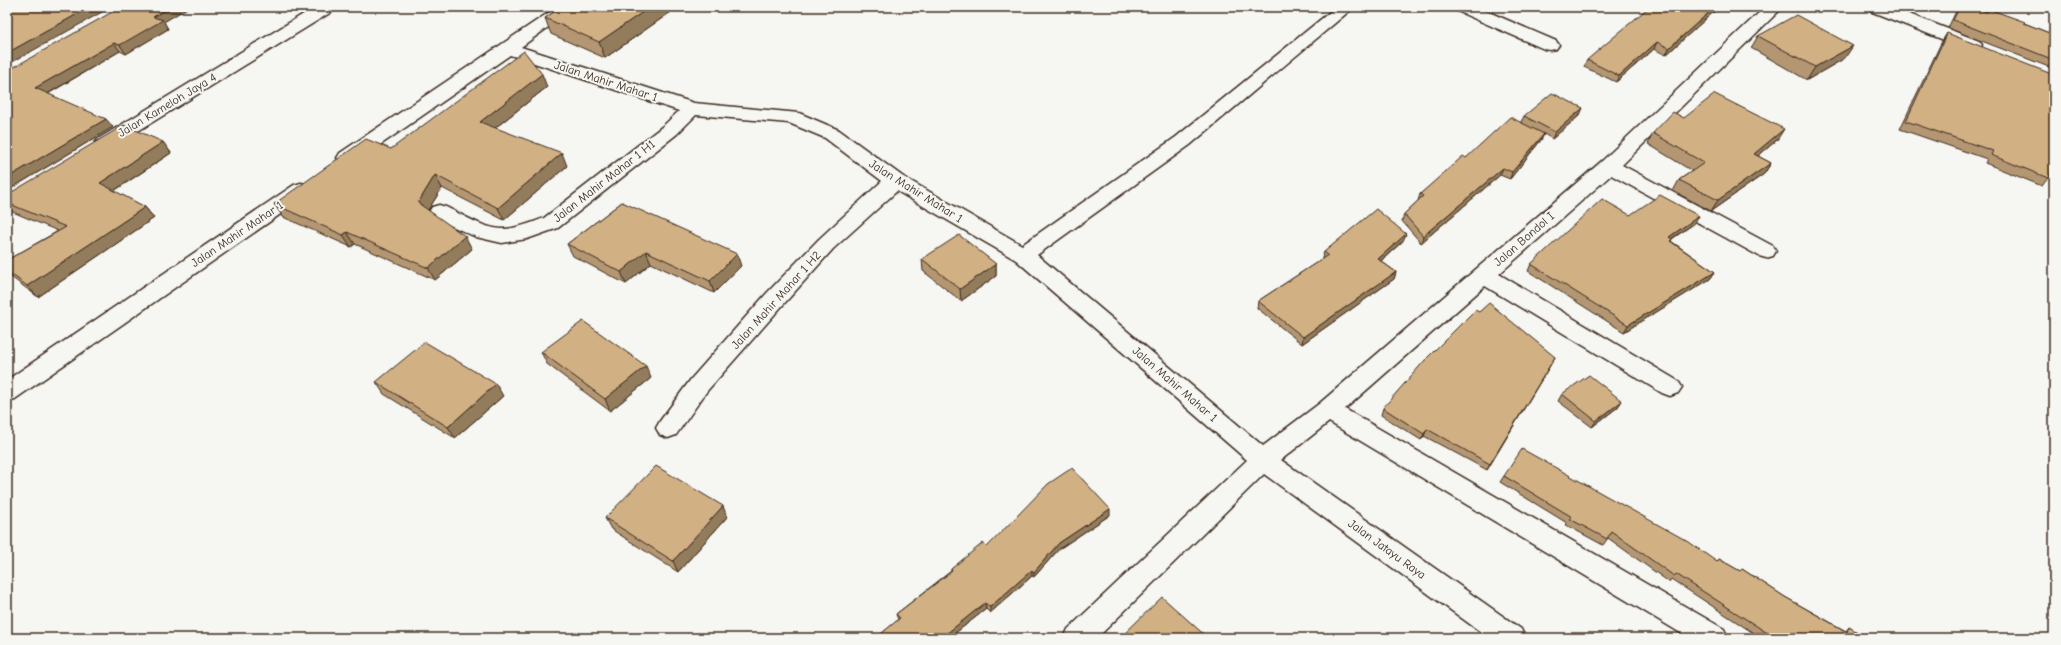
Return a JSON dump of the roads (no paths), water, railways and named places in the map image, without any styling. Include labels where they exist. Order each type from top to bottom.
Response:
[{"type":"street","name":"Jalan Kameloh Jaya 4","points":[[89,152],[327,7]]},
{"type":"street","name":"Jalan Mahir Mahar 1","points":[[11,384],[324,174],[568,7]]},
{"type":"street","points":[[1022,255],[1183,141],[1346,7]]},
{"type":"street","points":[[1463,7],[1550,45]]},
{"type":"street","name":"Jalan Bondol I","points":[[1080,638],[1263,460],[1328,410],[1609,166],[1775,7]]},
{"type":"street","points":[[1876,7],[1987,51]]},
{"type":"street","name":"Jalan Mahir Mahar 1","points":[[507,48],[692,109],[792,117],[832,134],[895,181],[1022,255],[1263,460]]},
{"type":"street","name":"Jalan Mahir Mahar 1 H1","points":[[439,212],[483,232],[502,236],[527,232],[551,223],[670,130],[692,109]]},
{"type":"street","points":[[1609,166],[1766,251]]},
{"type":"street","name":"Jalan Mahir Mahar 1 H2","points":[[668,428],[699,385],[774,300],[826,244],[895,181]]},
{"type":"street","points":[[1484,275],[1670,387]]},
{"type":"street","points":[[1328,410],[1714,638]]},
{"type":"street","name":"Jalan Jatayu Raya","points":[[1263,460],[1511,638]]}]
